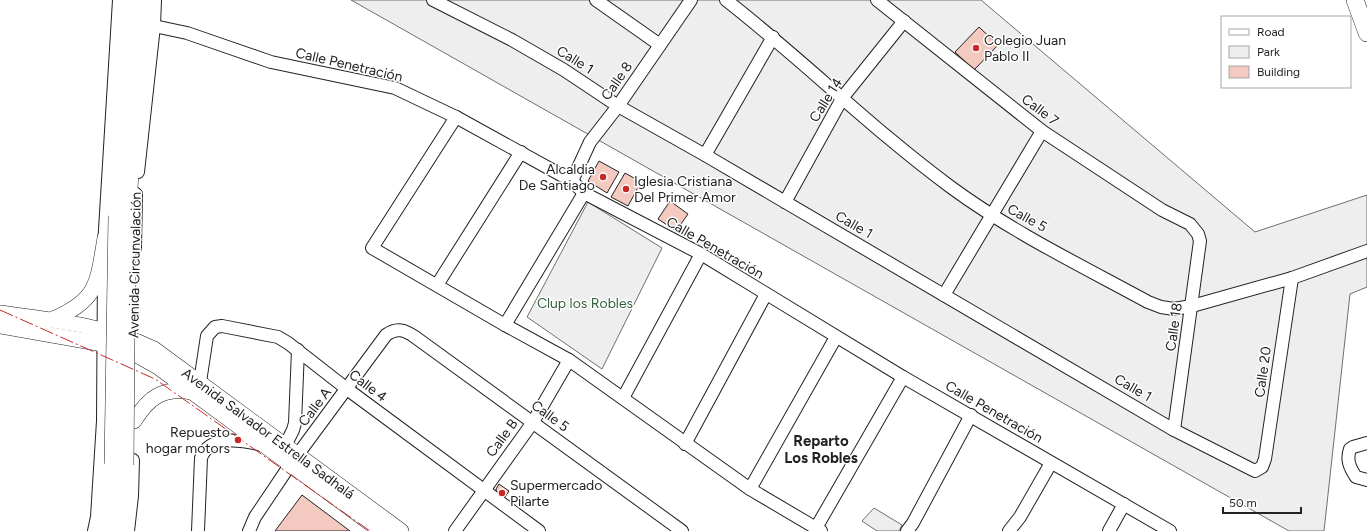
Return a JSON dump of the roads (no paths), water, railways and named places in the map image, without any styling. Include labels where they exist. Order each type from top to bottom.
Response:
[{"type":"highway","points":[[1355,0],[1367,33]]},
{"type":"main road","name":"Avenida Circunvalación","points":[[118,531],[122,217],[129,0]]},
{"type":"main road","name":"Avenida Circunvalación","points":[[122,217],[143,0]]},
{"type":"main road","points":[[51,320],[80,306],[89,296],[95,286],[99,271],[104,238]]},
{"type":"main road","points":[[0,314],[51,320],[103,337]]},
{"type":"main road","points":[[0,326],[103,337]]},
{"type":"main road","name":"Avenida Salvador Estrella Sadhalá","points":[[103,337],[133,346],[154,349],[196,388],[265,446],[294,460],[401,531]]},
{"type":"main road","points":[[134,421],[142,408],[156,396],[177,390],[196,388]]},
{"type":"main road","name":"Avenida Salvador Estrella Sadhalá","points":[[196,388],[285,446],[294,460],[381,531]]},
{"type":"main road","name":"Avenida Circunvalación","points":[[105,531],[119,464]]},
{"type":"street","name":"Avenida Circunvalación","points":[[94,531],[97,517],[103,421],[104,238],[119,0]]},
{"type":"street","name":"Avenida Circunvalación","points":[[128,531],[132,496],[134,421],[133,346],[137,182],[154,26],[155,0]]},
{"type":"street","name":"Calle 1","points":[[433,0],[518,44],[564,70],[618,106],[705,155],[1174,430],[1249,469],[1255,471],[1260,469]]},
{"type":"street","points":[[596,0],[660,45]]},
{"type":"street","name":"Calle 8","points":[[572,181],[590,142],[618,106],[691,0]]},
{"type":"street","name":"Calle 5","points":[[726,0],[773,37],[894,143],[951,188],[990,215],[1148,302],[1161,307],[1174,309],[1192,306],[1292,278],[1367,252]]},
{"type":"street","name":"Calle 7","points":[[877,0],[1042,131],[1162,210],[1185,221],[1195,229]]},
{"type":"street","name":"Calle 14","points":[[785,202],[843,97],[904,21]]},
{"type":"street","name":"Calle Penetración","points":[[154,26],[187,33],[271,62],[395,88],[456,117],[572,181],[584,193],[700,254],[902,377],[971,415],[1170,531]]},
{"type":"street","points":[[705,155],[773,37]]},
{"type":"street","points":[[456,117],[372,248],[505,325],[569,360],[750,489],[819,529],[902,377]]},
{"type":"street","points":[[944,295],[990,215],[1042,131]]},
{"type":"street","points":[[437,285],[521,152]]},
{"type":"street","points":[[505,325],[584,193]]},
{"type":"street","name":"Calle 18","points":[[1174,430],[1200,241],[1195,229]]},
{"type":"street","points":[[623,398],[700,254]]},
{"type":"street","name":"Calle 20","points":[[1260,469],[1264,465],[1292,278]]},
{"type":"street","points":[[685,444],[766,294]]},
{"type":"street","name":"Calle 4","points":[[196,388],[207,336],[215,327],[222,326],[278,337],[298,350],[347,389],[539,531]]},
{"type":"street","name":"Calle 5","points":[[399,330],[407,332],[415,337],[681,531]]},
{"type":"street","name":"Calle A","points":[[249,531],[255,517],[294,460],[386,335],[392,331],[399,330]]},
{"type":"street","points":[[750,489],[836,337]]},
{"type":"street","points":[[285,446],[294,430],[295,423],[298,350]]},
{"type":"street","name":"Calle B","points":[[455,531],[532,422],[569,360]]},
{"type":"street","points":[[907,531],[913,523],[971,415]]},
{"type":"street","points":[[198,531],[201,458],[204,450],[211,444],[227,441],[243,441],[265,446]]},
{"type":"street","points":[[1367,443],[1350,449],[1348,459],[1350,468],[1356,477],[1367,480]]},
{"type":"street","points":[[1009,531],[1020,517],[1051,463]]},
{"type":"street","points":[[1109,531],[1124,504]]},
{"type":"place","name":"Colegio Juan Pablo II","points":[[976,48]]},
{"type":"place","name":"Alcaldia De Santiago","points":[[603,177]]},
{"type":"place","name":"Iglesia Cristiana Del Primer Amor","points":[[626,189]]},
{"type":"place","name":"Repuesto hogar motors","points":[[238,440]]},
{"type":"place","name":"Supermercado Pilarte","points":[[502,493]]},
{"type":"district","name":"Reparto Los Robles","points":[[821,450]]},
{"type":"park label","name":"Clup los Robles","points":[[585,303]]}]
